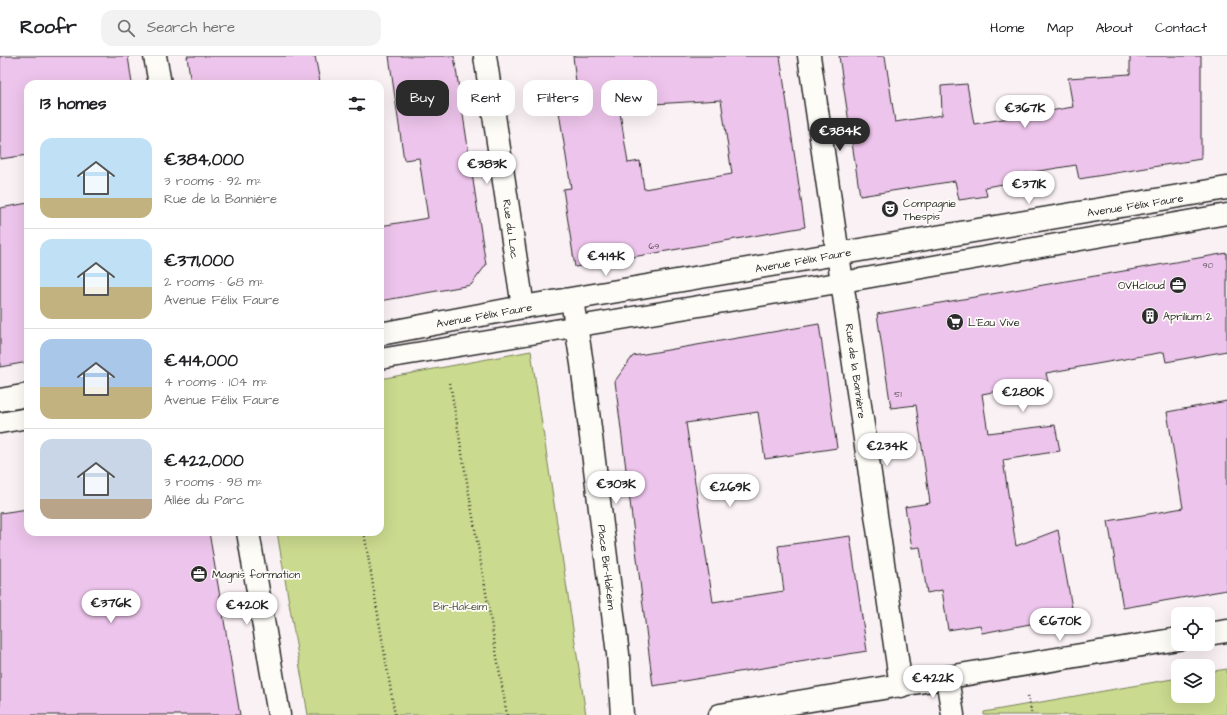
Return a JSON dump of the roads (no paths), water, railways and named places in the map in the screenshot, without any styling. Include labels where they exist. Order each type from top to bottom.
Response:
[{"type":"street","points":[[155,56],[159,80]]},
{"type":"street","name":"Rue du Lac","points":[[485,56],[523,307]]},
{"type":"street","name":"Rue de la Bannière","points":[[809,56],[901,686]]},
{"type":"street","name":"Avenue Félix Faure","points":[[384,333],[523,307],[572,300],[1227,188]]},
{"type":"street","name":"Place Bir-Hakeim","points":[[572,300],[617,646],[622,715]]},
{"type":"street","points":[[0,400],[24,396]]},
{"type":"street","points":[[249,536],[279,715]]},
{"type":"street","points":[[1215,633],[1227,631]]},
{"type":"street","points":[[720,715],[1171,640]]},
{"type":"street","points":[[947,678],[953,715]]},
{"type":"lane","points":[[384,358],[843,282],[1227,214]]},
{"type":"lane","points":[[0,423],[24,419]]},
{"type":"place","name":"Compagnie Thespis","points":[[890,209]]},
{"type":"place","name":"OVHcloud","points":[[1178,285]]},
{"type":"place","name":"Aprilium 2","points":[[1150,316]]},
{"type":"place","name":"L'Eau Vive","points":[[955,322]]},
{"type":"place","name":"Magnis formation","points":[[199,574]]},
{"type":"park label","name":"Bir-Hakeim","points":[[460,606]]}]
